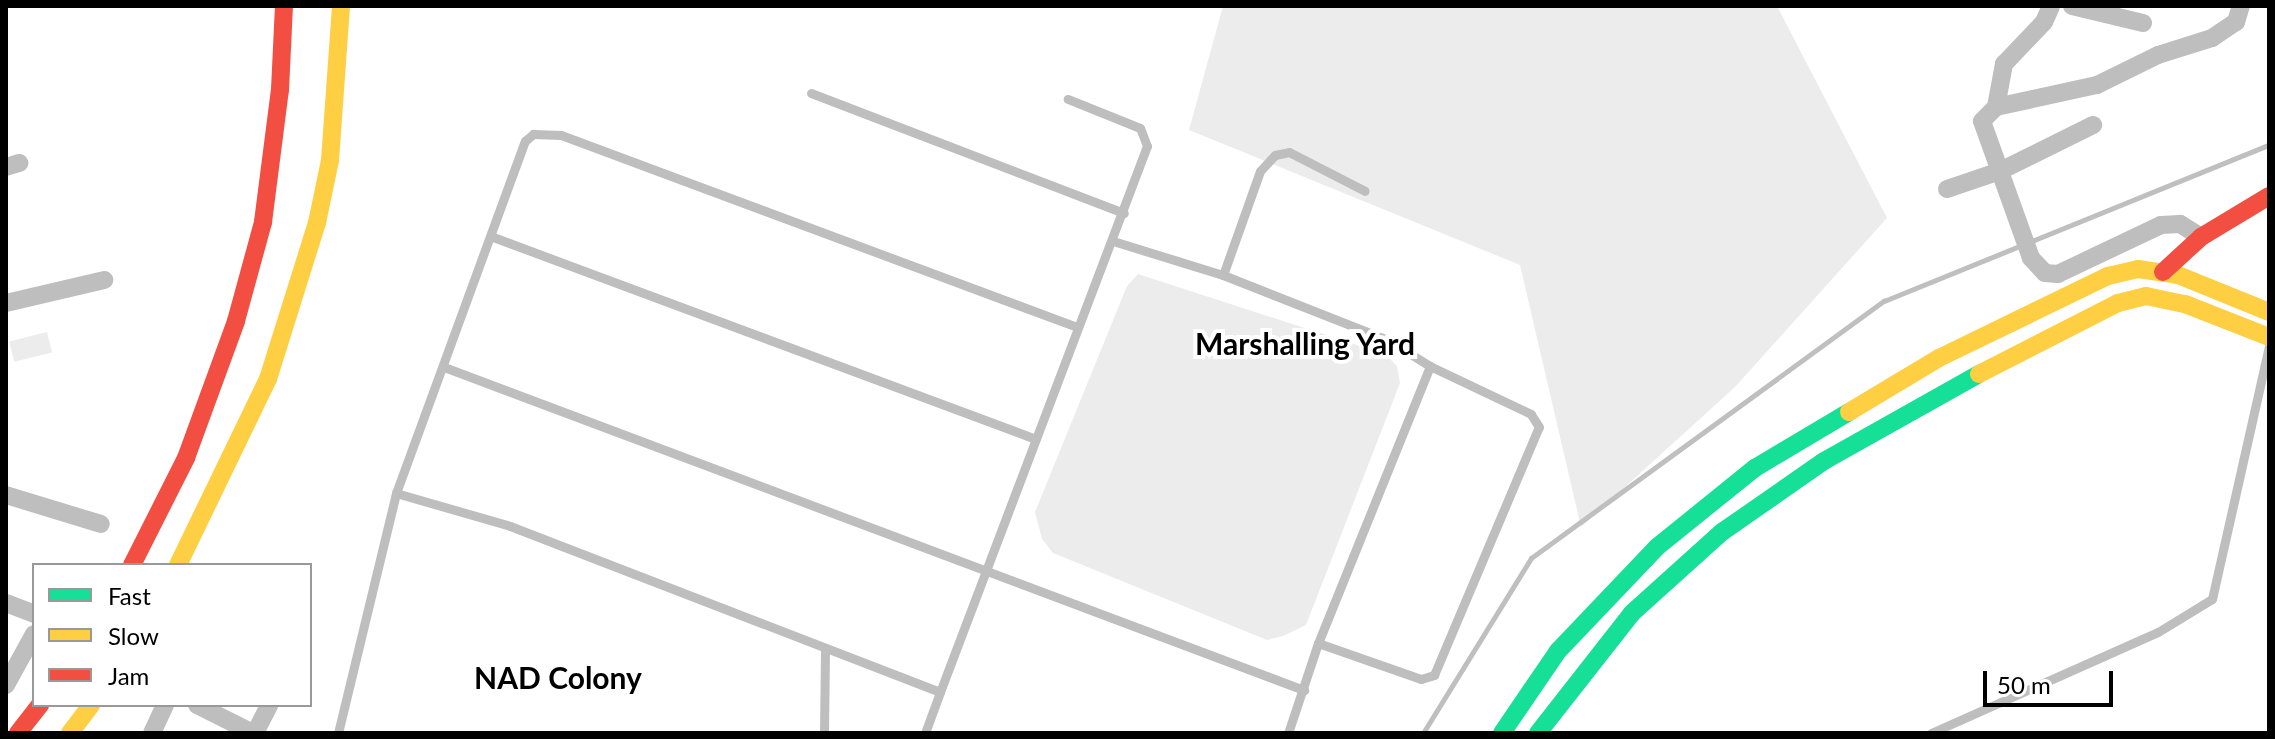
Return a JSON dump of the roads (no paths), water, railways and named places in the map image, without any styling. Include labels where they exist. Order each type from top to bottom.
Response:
[{"type":"street","points":[[133,563],[186,458],[236,321],[263,222],[280,90],[284,6]]},
{"type":"street","points":[[179,563],[268,379],[317,223],[330,160],[341,6]]},
{"type":"street","points":[[1996,107],[2004,64],[2044,22],[2051,6]]},
{"type":"street","points":[[2072,6],[2143,23]]},
{"type":"street","points":[[2201,237],[2180,224],[2161,225],[2058,274],[2045,273],[2031,258],[1982,121],[1996,107],[2097,85],[2212,38],[2236,22],[2241,6]]},
{"type":"street","points":[[1947,189],[2000,171],[2093,125]]},
{"type":"street","points":[[2163,272],[2201,237],[2269,196]]},
{"type":"street","points":[[1502,733],[1558,651],[1657,547],[1755,468],[1939,358],[2108,276],[2138,269],[2163,272],[2269,312]]},
{"type":"street","points":[[6,303],[104,280]]},
{"type":"street","points":[[1538,733],[1584,668],[1632,613],[1722,532],[1824,461],[1940,394],[2118,303],[2146,296],[2185,304],[2269,337]]},
{"type":"street","points":[[6,495],[101,524]]},
{"type":"street","points":[[6,603],[32,613]]},
{"type":"street","points":[[6,685],[32,638]]},
{"type":"street","points":[[18,733],[38,707]]},
{"type":"street","points":[[70,733],[90,707]]},
{"type":"street","points":[[152,733],[164,707]]},
{"type":"street","points":[[201,707],[254,733],[268,707]]},
{"type":"lane","points":[[811,93],[1124,213]]},
{"type":"lane","points":[[925,733],[1077,327],[1143,163],[1146,138],[1140,128],[1068,99]]},
{"type":"lane","points":[[338,733],[396,493],[493,237],[525,141],[544,131],[1077,327]]},
{"type":"lane","points":[[1223,275],[1260,171],[1275,155],[1289,152],[1365,191]]},
{"type":"lane","points":[[493,237],[1036,439]]},
{"type":"lane","points":[[1113,241],[1223,275],[1388,340],[1430,366],[1531,414],[1539,427],[1434,675],[1421,679],[1318,643]]},
{"type":"lane","points":[[1931,733],[2158,632],[2212,599],[2269,346]]},
{"type":"lane","points":[[1288,733],[1318,643],[1430,366]]},
{"type":"lane","points":[[444,367],[1304,690]]},
{"type":"lane","points":[[396,493],[510,526],[940,692]]},
{"type":"lane","points":[[824,733],[825,649]]},
{"type":"waterway","points":[[1423,733],[1531,558],[1884,301],[2269,145]]},
{"type":"district","name":"Marshalling Yard","points":[[1305,343]]},
{"type":"district","name":"NAD Colony","points":[[558,677]]}]
